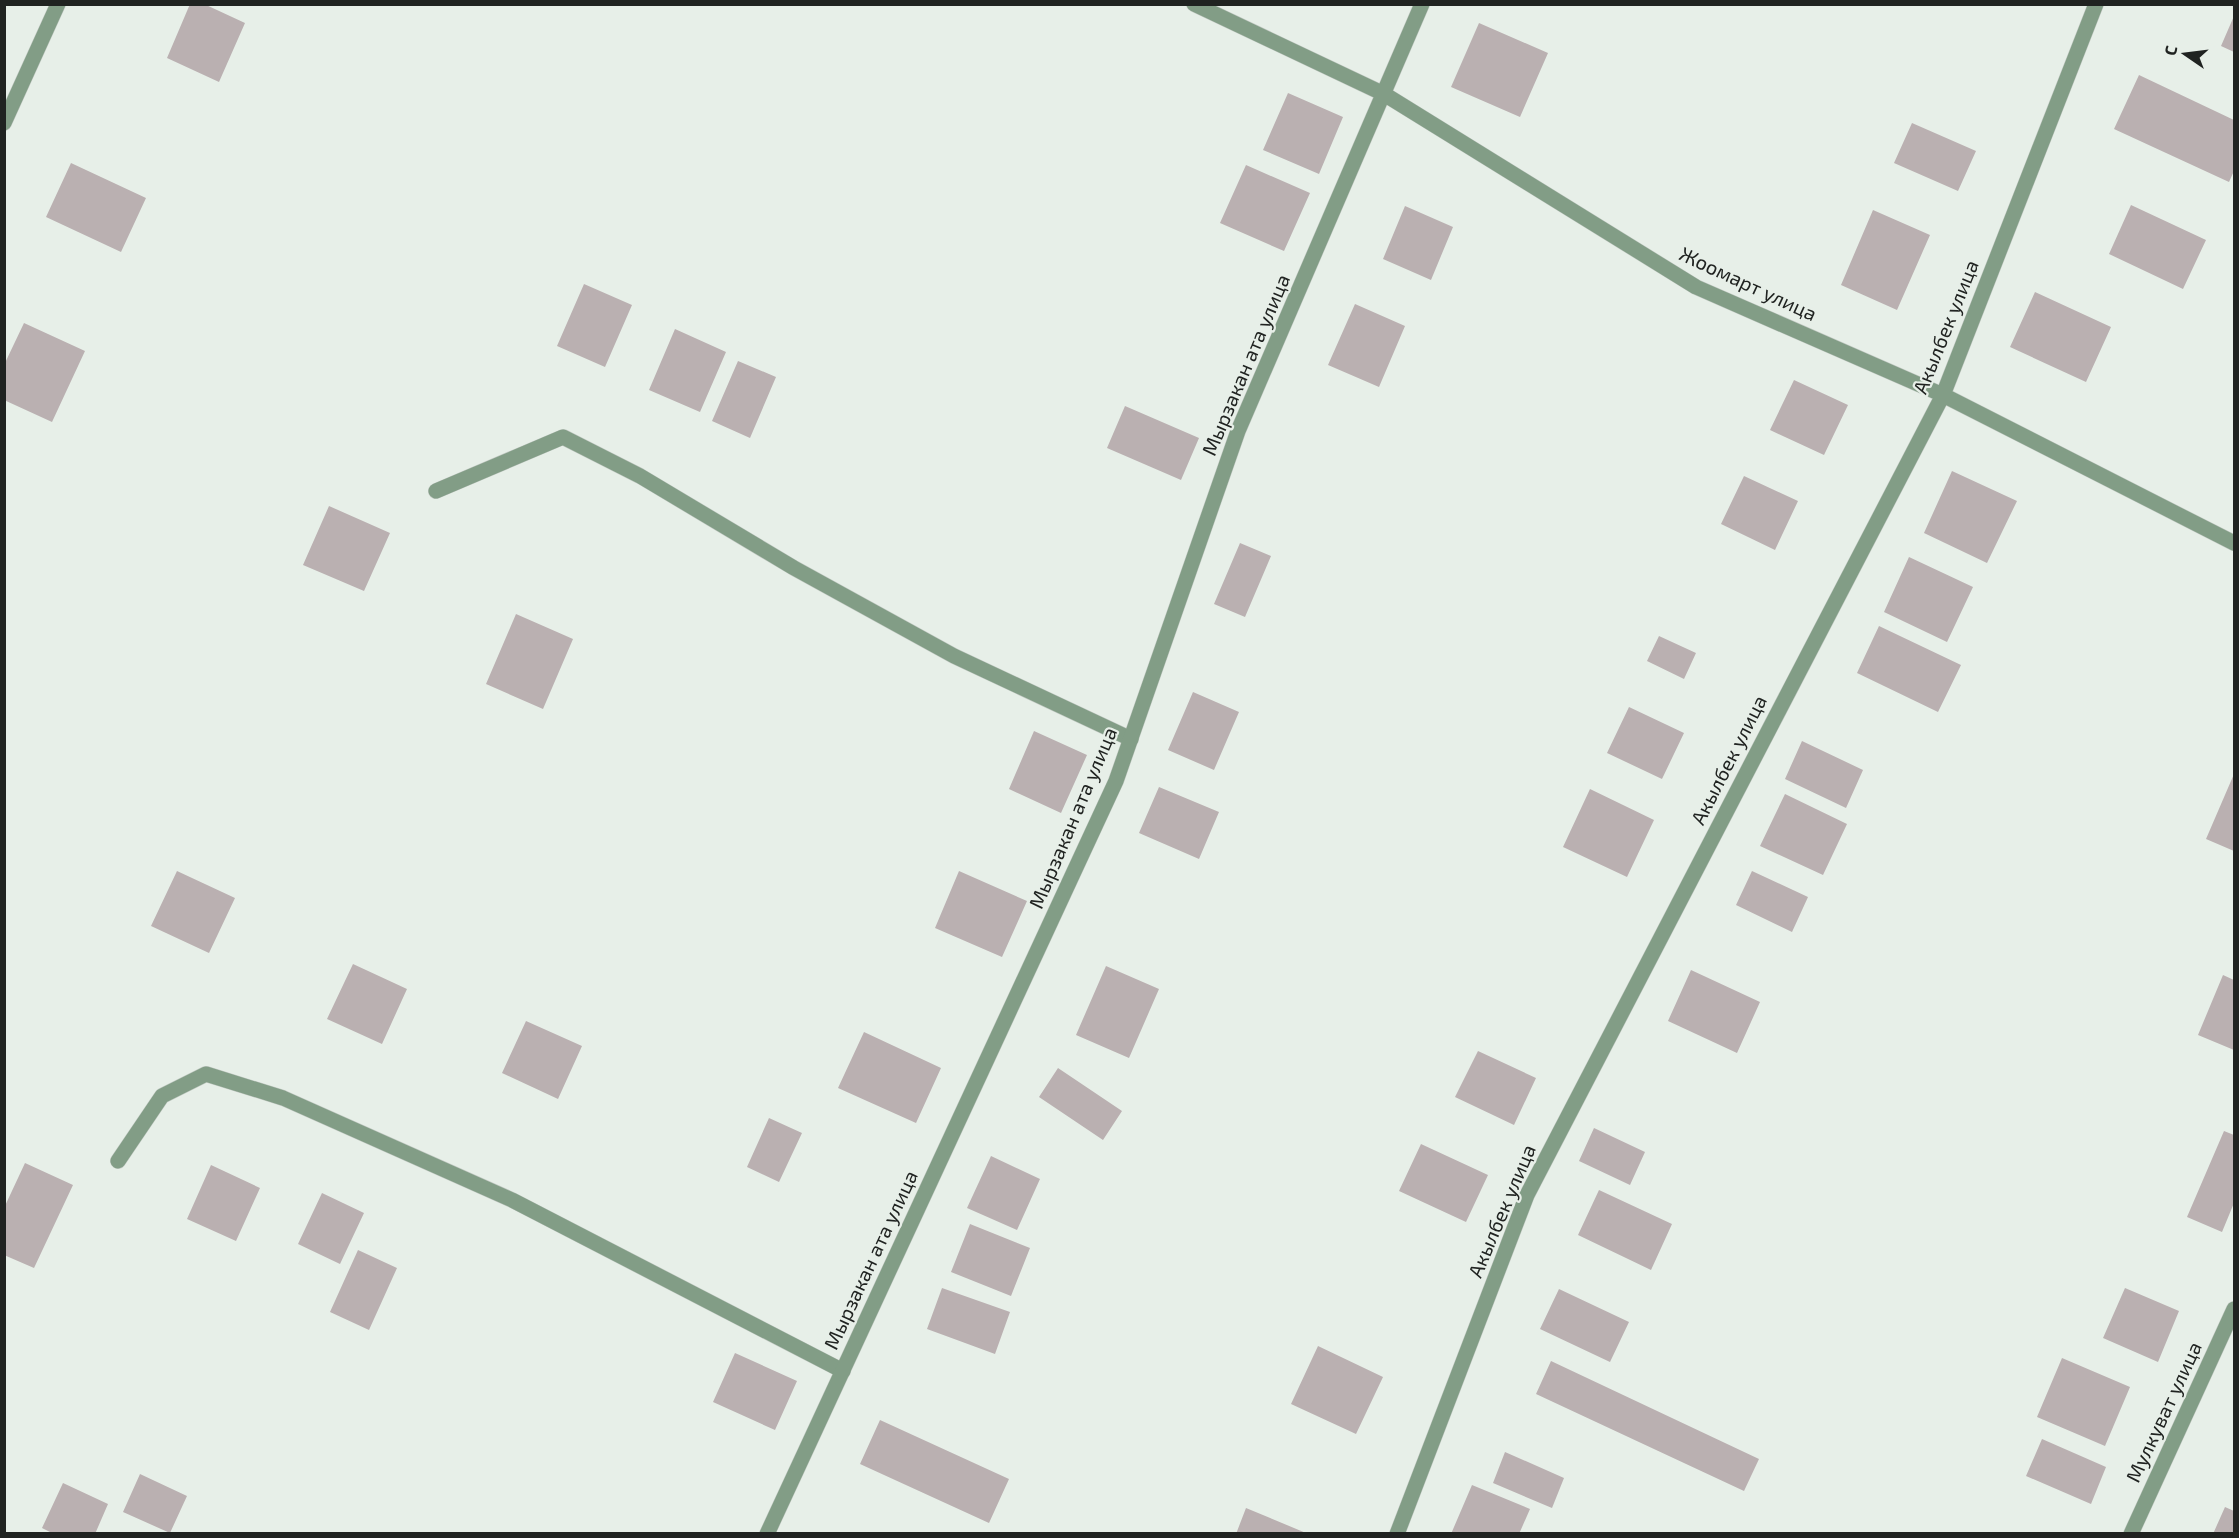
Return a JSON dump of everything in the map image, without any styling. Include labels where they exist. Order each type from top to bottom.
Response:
[{"type":"street","points":[[4,123],[58,4]]},
{"type":"street","name":"Жоомарт улица","points":[[1194,4],[1384,94],[1696,287],[1943,395],[2235,543]]},
{"type":"street","name":"Мырзакан ата улица","points":[[767,1533],[1116,781],[1238,431],[1422,4]]},
{"type":"street","name":"Акылбек улица","points":[[1397,1533],[1527,1195],[1943,395],[2096,4]]},
{"type":"street","points":[[436,491],[563,436],[640,476],[794,568],[954,656],[1131,739]]},
{"type":"street","points":[[118,1161],[162,1096],[206,1074],[283,1098],[512,1200],[843,1371]]},
{"type":"street","name":"Мулкуват улица","points":[[2132,1533],[2235,1309]]},
{"type":"building","points":[[190,4],[204,4],[245,23],[219,82],[167,58]]},
{"type":"building","points":[[2234,16],[2234,52],[2221,46]]},
{"type":"building","points":[[1479,23],[1548,53],[1520,117],[1451,87]]},
{"type":"building","points":[[2139,75],[2234,120],[2234,171],[2229,182],[2114,129]]},
{"type":"building","points":[[1288,93],[1343,117],[1319,174],[1263,150]]},
{"type":"building","points":[[1912,123],[1976,151],[1958,191],[1894,163]]},
{"type":"building","points":[[71,163],[146,198],[121,252],[46,217]]},
{"type":"building","points":[[1246,165],[1310,193],[1284,251],[1220,223]]},
{"type":"building","points":[[2131,205],[2206,240],[2183,289],[2109,254]]},
{"type":"building","points":[[1405,206],[1453,227],[1431,280],[1383,259]]},
{"type":"building","points":[[1873,210],[1930,235],[1897,310],[1841,285]]},
{"type":"building","points":[[584,284],[632,305],[605,367],[557,346]]},
{"type":"building","points":[[2035,292],[2111,327],[2086,382],[2010,347]]},
{"type":"building","points":[[1355,304],[1405,326],[1379,387],[1328,365]]},
{"type":"building","points":[[24,323],[85,351],[52,422],[4,400],[4,365]]},
{"type":"building","points":[[675,329],[726,352],[700,412],[649,390]]},
{"type":"building","points":[[738,361],[776,377],[750,438],[712,421]]},
{"type":"building","points":[[1794,380],[1848,405],[1824,455],[1770,430]]},
{"type":"building","points":[[1125,406],[1199,438],[1181,480],[1107,448]]},
{"type":"building","points":[[1952,471],[2017,501],[1987,563],[1924,533]]},
{"type":"building","points":[[1744,476],[1798,501],[1775,550],[1721,524]]},
{"type":"building","points":[[329,506],[390,533],[364,591],[303,565]]},
{"type":"building","points":[[1240,543],[1271,556],[1245,617],[1214,604]]},
{"type":"building","points":[[1909,557],[1973,587],[1947,642],[1884,612]]},
{"type":"building","points":[[516,614],[573,639],[543,709],[486,684]]},
{"type":"building","points":[[1879,626],[1961,665],[1938,712],[1857,673]]},
{"type":"building","points":[[1659,636],[1696,653],[1684,679],[1647,661]]},
{"type":"building","points":[[1193,692],[1239,712],[1214,770],[1168,750]]},
{"type":"building","points":[[1629,707],[1684,733],[1662,779],[1607,753]]},
{"type":"building","points":[[1034,731],[1087,755],[1061,813],[1009,789]]},
{"type":"building","points":[[1802,741],[1863,770],[1846,808],[1785,779]]},
{"type":"building","points":[[2234,774],[2234,851],[2206,839]]},
{"type":"building","points":[[1159,787],[1219,812],[1199,859],[1139,833]]},
{"type":"building","points":[[1590,789],[1654,820],[1627,877],[1563,847]]},
{"type":"building","points":[[1785,794],[1847,824],[1823,875],[1760,846]]},
{"type":"building","points":[[177,871],[235,898],[209,953],[151,926]]},
{"type":"building","points":[[959,871],[1027,901],[1002,957],[935,928]]},
{"type":"building","points":[[1752,871],[1808,897],[1792,932],[1736,905]]},
{"type":"building","points":[[353,964],[407,989],[382,1044],[327,1019]]},
{"type":"building","points":[[1106,966],[1159,989],[1129,1058],[1076,1035]]},
{"type":"building","points":[[1691,970],[1760,1002],[1737,1053],[1668,1021]]},
{"type":"building","points":[[2223,975],[2234,980],[2234,1050],[2198,1035]]},
{"type":"building","points":[[526,1021],[582,1046],[558,1099],[502,1073]]},
{"type":"building","points":[[864,1032],[941,1068],[916,1123],[838,1088]]},
{"type":"building","points":[[1478,1051],[1536,1078],[1514,1125],[1455,1097]]},
{"type":"building","points":[[1058,1068],[1122,1111],[1103,1140],[1039,1097]]},
{"type":"building","points":[[769,1118],[802,1133],[779,1182],[747,1167]]},
{"type":"building","points":[[1594,1128],[1645,1152],[1630,1185],[1579,1161]]},
{"type":"building","points":[[2224,1131],[2234,1135],[2234,1203],[2222,1232],[2187,1217]]},
{"type":"building","points":[[1421,1144],[1488,1175],[1466,1222],[1399,1191]]},
{"type":"building","points":[[991,1156],[1040,1179],[1017,1230],[967,1208]]},
{"type":"building","points":[[25,1163],[73,1185],[34,1268],[4,1255],[4,1208]]},
{"type":"building","points":[[211,1165],[260,1188],[236,1241],[187,1219]]},
{"type":"building","points":[[1599,1190],[1672,1224],[1651,1270],[1578,1235]]},
{"type":"building","points":[[322,1193],[364,1213],[340,1264],[298,1244]]},
{"type":"building","points":[[970,1224],[1030,1248],[1011,1296],[951,1272]]},
{"type":"building","points":[[358,1250],[397,1268],[369,1330],[330,1312]]},
{"type":"building","points":[[942,1288],[1010,1312],[995,1354],[927,1329]]},
{"type":"building","points":[[2125,1288],[2179,1311],[2158,1362],[2103,1338]]},
{"type":"building","points":[[1559,1289],[1629,1322],[1610,1362],[1540,1329]]},
{"type":"building","points":[[1318,1346],[1383,1377],[1356,1434],[1291,1404]]},
{"type":"building","points":[[735,1353],[797,1381],[775,1430],[713,1402]]},
{"type":"building","points":[[2062,1358],[2130,1387],[2105,1446],[2037,1417]]},
{"type":"building","points":[[1551,1361],[1759,1459],[1744,1491],[1536,1394]]},
{"type":"building","points":[[880,1420],[1009,1479],[989,1523],[860,1464]]},
{"type":"building","points":[[2042,1439],[2106,1467],[2091,1504],[2026,1476]]},
{"type":"building","points":[[1505,1452],[1564,1478],[1552,1508],[1493,1483]]},
{"type":"building","points":[[140,1474],[187,1496],[170,1533],[123,1512]]},
{"type":"building","points":[[63,1483],[108,1504],[95,1534],[54,1534],[42,1528]]},
{"type":"building","points":[[1472,1485],[1530,1509],[1519,1534],[1451,1534]]},
{"type":"building","points":[[2225,1507],[2234,1511],[2234,1534],[2213,1534]]},
{"type":"building","points":[[1246,1508],[1306,1533],[1306,1534],[1236,1534]]}]
